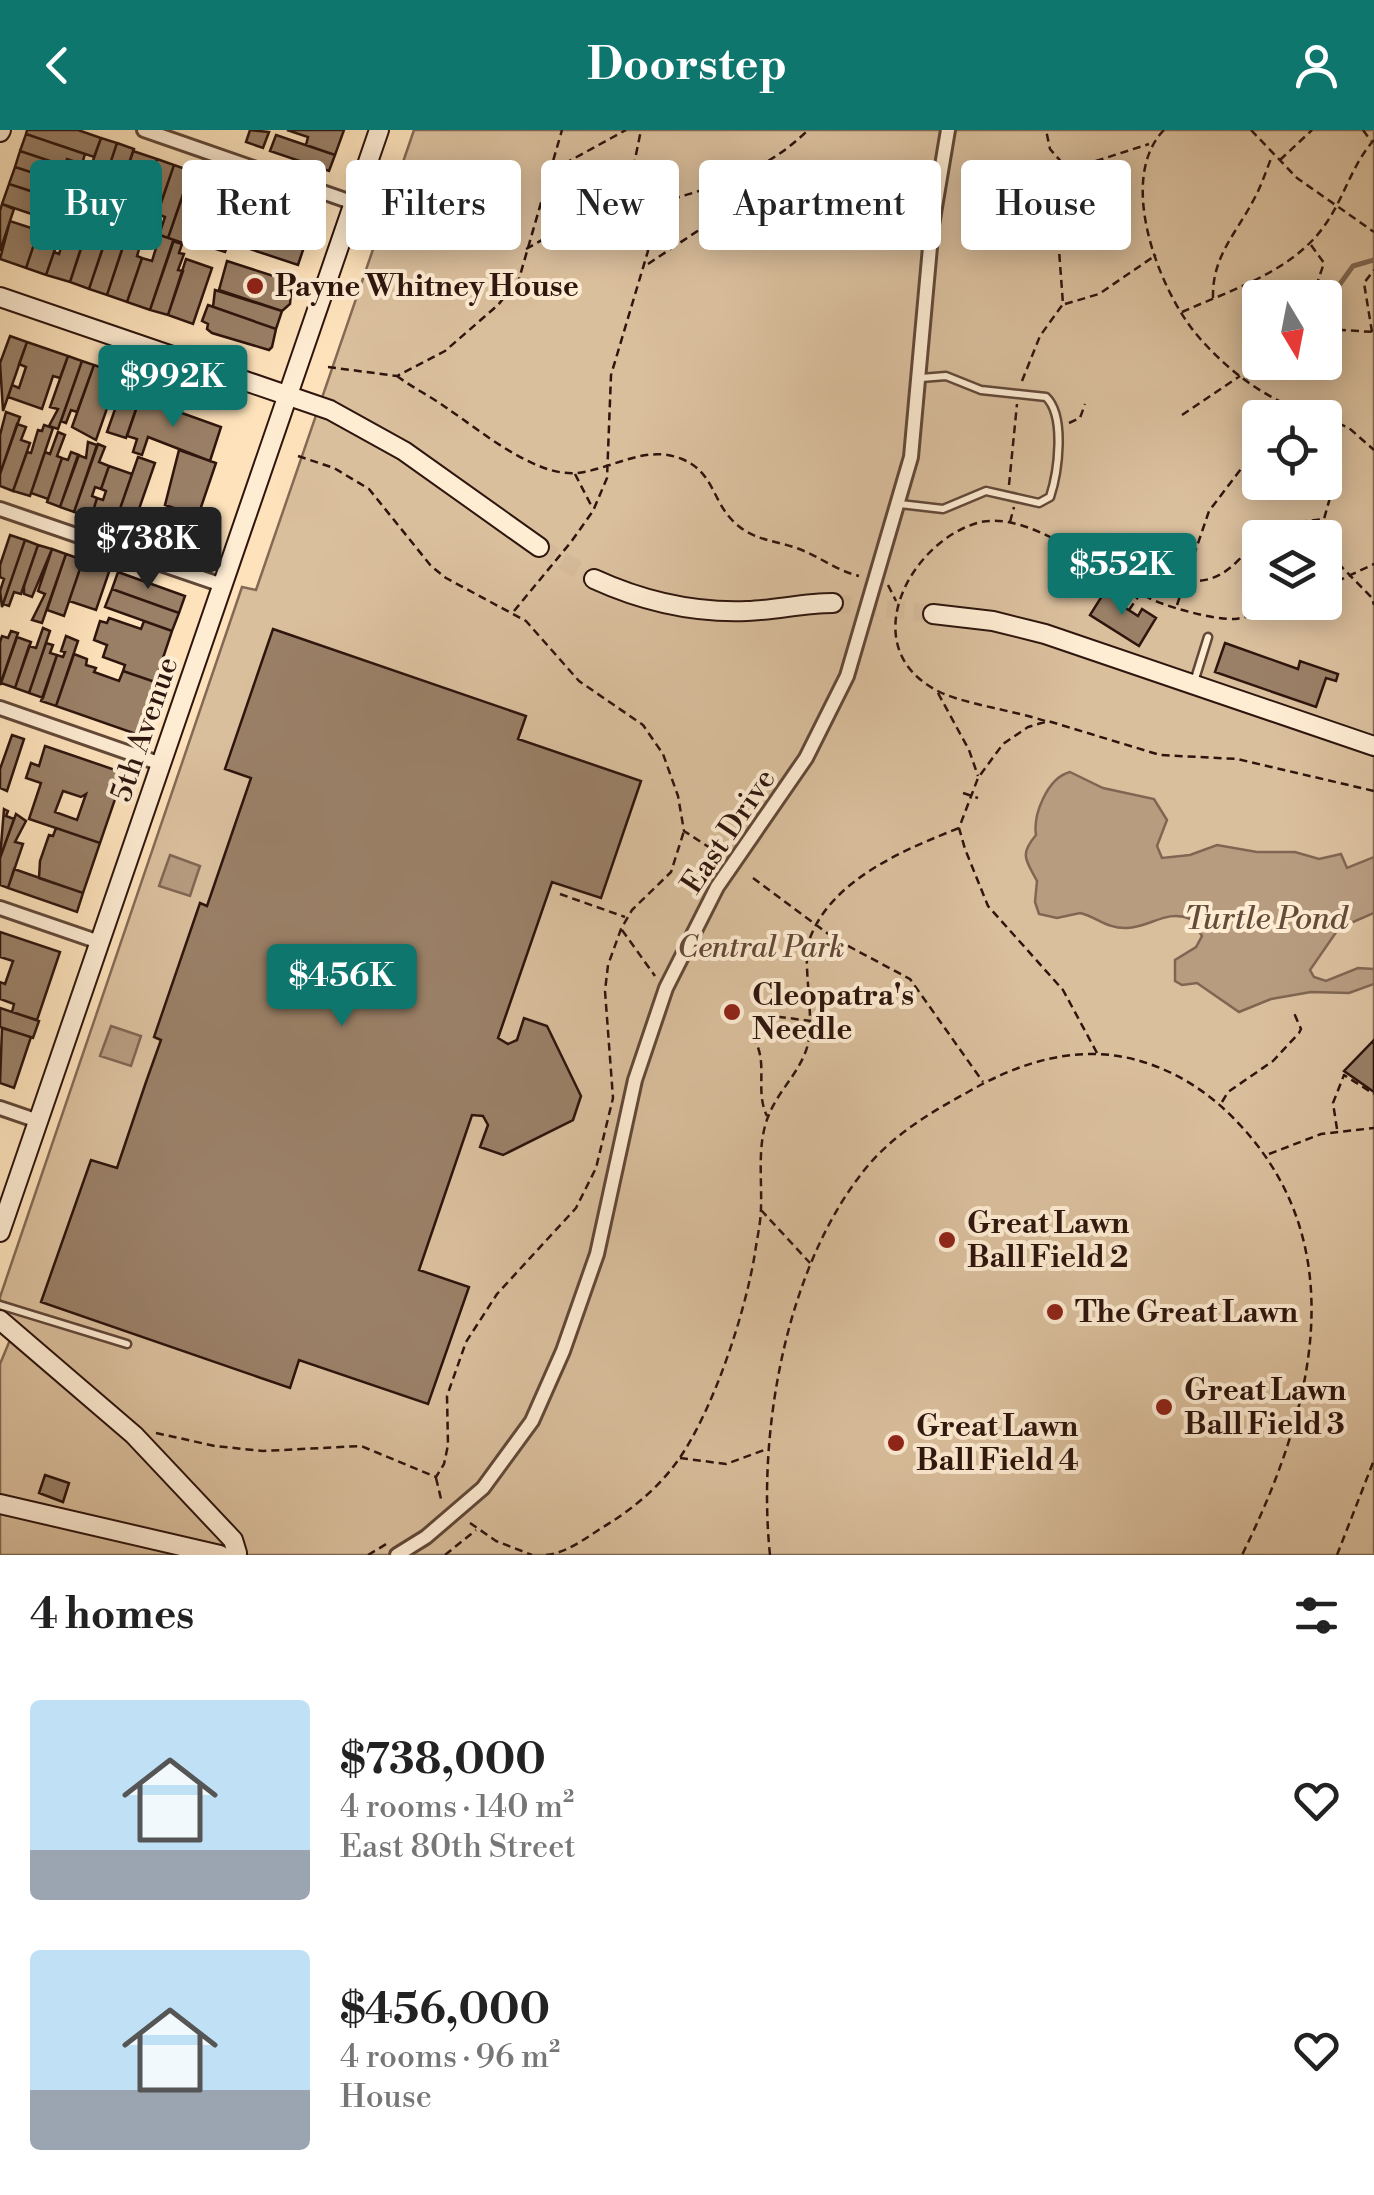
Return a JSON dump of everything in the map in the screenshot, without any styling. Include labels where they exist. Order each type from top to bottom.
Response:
[{"type":"main road","name":"5th Avenue","points":[[368,160],[378,130]]},
{"type":"main road","name":"5th Avenue","points":[[0,1232],[346,225]]},
{"type":"main road","points":[[0,297],[288,394],[346,418],[394,445],[540,547]]},
{"type":"main road","points":[[594,579],[644,598],[712,610],[833,603]]},
{"type":"main road","points":[[933,614],[1028,628],[1374,746]]},
{"type":"main road","points":[[0,1320],[134,1436],[233,1540],[231,1555],[0,1504]]},
{"type":"street","points":[[144,130],[346,199]]},
{"type":"street","name":"East Drive","points":[[397,1555],[456,1513],[496,1474],[542,1402],[597,1254],[638,1068],[666,988],[717,887],[793,778],[830,716],[854,656],[911,457],[932,225],[948,130]]},
{"type":"street","points":[[0,509],[222,585]]},
{"type":"street","points":[[0,708],[161,764]]},
{"type":"street","points":[[0,908],[99,942]]},
{"type":"street","points":[[0,1108],[38,1121]]},
{"type":"lane","points":[[900,504],[936,510],[986,491],[1039,503],[1050,497],[1055,483],[1055,408],[1046,397],[981,390],[946,376],[920,378]]},
{"type":"lane","points":[[1194,684],[1208,637]]},
{"type":"lane","points":[[0,1305],[127,1344]]},
{"type":"path","points":[[553,160],[562,130]]},
{"type":"path","points":[[572,160],[626,130]]},
{"type":"path","points":[[513,612],[593,511],[604,489],[609,463],[610,375],[648,252],[632,174],[640,130]]},
{"type":"path","points":[[769,160],[808,130]]},
{"type":"path","points":[[1046,130],[1050,149],[1061,160]]},
{"type":"path","points":[[1164,130],[1145,161],[1142,198],[1156,254],[1182,313],[1200,338],[1241,375],[1182,415]]},
{"type":"path","points":[[1251,130],[1302,182],[1374,232]]},
{"type":"path","points":[[1280,160],[1312,130]]},
{"type":"path","points":[[1182,313],[1268,273],[1310,244],[1373,141],[1363,130]]},
{"type":"path","points":[[1100,160],[1152,144]]},
{"type":"path","points":[[1367,149],[1374,154]]},
{"type":"path","points":[[1213,298],[1221,252],[1252,202],[1273,154]]},
{"type":"path","points":[[526,249],[565,227],[699,191]]},
{"type":"path","points":[[396,376],[445,352],[511,291],[519,279],[541,201]]},
{"type":"path","points":[[646,265],[699,230]]},
{"type":"path","points":[[1310,244],[1324,263],[1318,280]]},
{"type":"path","points":[[1059,250],[1064,304]]},
{"type":"path","points":[[1008,493],[1018,394],[1040,336],[1064,304],[1099,294],[1156,254]]},
{"type":"path","points":[[1342,331],[1373,332],[1364,283],[1374,270]]},
{"type":"path","points":[[328,367],[396,376],[497,444],[545,466],[574,473],[648,454],[685,460],[707,476],[730,519],[742,530],[759,539],[807,552],[843,572],[864,578]]},
{"type":"path","points":[[1246,380],[1274,400]]},
{"type":"path","points":[[1056,424],[1075,423],[1085,404]]},
{"type":"path","points":[[1342,425],[1374,450]]},
{"type":"path","points":[[298,456],[353,478],[376,497],[431,566],[446,578],[513,612],[579,681],[632,716],[652,736],[678,796],[684,831],[671,872],[621,928],[606,977],[614,1084],[611,1116],[596,1168],[576,1208],[497,1294],[466,1342],[447,1396],[448,1444],[436,1478]]},
{"type":"path","points":[[1176,606],[1209,510],[1242,467]]},
{"type":"path","points":[[574,473],[593,511]]},
{"type":"path","points":[[1316,520],[1324,519],[1329,500]]},
{"type":"path","points":[[1010,522],[1085,555],[1141,593],[1176,606],[1242,617]]},
{"type":"path","points":[[1185,580],[1202,581],[1225,572],[1242,559]]},
{"type":"path","points":[[1342,580],[1374,564]]},
{"type":"path","points":[[1342,567],[1373,597],[1374,605]]},
{"type":"path","points":[[888,584],[897,603]]},
{"type":"path","points":[[1129,610],[1141,593]]},
{"type":"path","points":[[938,692],[969,750],[978,778]]},
{"type":"path","points":[[1098,1054],[1063,990],[988,906],[973,875],[959,828],[978,778],[1009,739],[1048,722],[1160,754],[1237,759],[1374,791]]},
{"type":"path","points":[[963,793],[978,798]]},
{"type":"path","points":[[546,1555],[562,1554],[632,1509],[680,1458],[732,1341],[750,1277],[761,1210],[759,1168],[768,1117],[803,1060],[811,1021],[808,941],[817,925],[846,892],[884,860],[959,828]]},
{"type":"path","points":[[684,831],[722,856]]},
{"type":"path","points":[[753,878],[858,953],[910,979],[984,1083]]},
{"type":"path","points":[[560,894],[628,918]]},
{"type":"path","points":[[621,928],[666,988]]},
{"type":"path","points":[[1221,1103],[1228,1092],[1255,1076],[1299,1033],[1294,1013]]},
{"type":"path","points":[[764,1015],[811,1021]]},
{"type":"path","points":[[752,1036],[760,1052],[761,1094],[768,1117]]},
{"type":"path","points":[[770,1555],[768,1448],[785,1349],[811,1264],[842,1204],[867,1166],[908,1128],[984,1083],[1041,1060],[1098,1054],[1136,1060],[1181,1076],[1221,1103],[1268,1154],[1297,1216],[1307,1252],[1310,1346],[1284,1460],[1242,1555]]},
{"type":"path","points":[[1337,1132],[1334,1097],[1344,1075],[1374,1094]]},
{"type":"path","points":[[1268,1154],[1295,1142],[1374,1128]]},
{"type":"path","points":[[761,1210],[811,1264]]},
{"type":"path","points":[[156,1434],[263,1450],[361,1446],[436,1478],[444,1500],[439,1508]]},
{"type":"path","points":[[680,1458],[726,1464],[768,1448]]},
{"type":"path","points":[[1336,1555],[1374,1460]]},
{"type":"path","points":[[470,1523],[532,1555]]},
{"type":"path","points":[[445,1555],[477,1529]]},
{"type":"path","points":[[368,1555],[393,1540]]},
{"type":"green space","name":"Central Park","points":[[414,130],[1374,130],[1374,1555],[0,1555],[0,1364],[17,1323],[0,1310],[0,1297],[242,587],[256,590],[373,250],[521,250],[521,160],[404,160]]},
{"type":"water","name":"Turtle Pond","points":[[1070,772],[1103,788],[1154,799],[1167,820],[1157,846],[1162,858],[1190,855],[1217,845],[1257,852],[1295,852],[1319,859],[1341,854],[1347,868],[1374,857],[1374,913],[1339,928],[1310,970],[1314,977],[1326,981],[1358,968],[1374,969],[1374,984],[1349,993],[1311,992],[1271,999],[1239,1012],[1197,983],[1182,985],[1175,981],[1175,960],[1196,947],[1202,936],[1191,919],[1166,917],[1120,928],[1080,913],[1057,918],[1039,914],[1035,902],[1037,881],[1026,853],[1036,835],[1043,798],[1055,782]]},
{"type":"water","points":[[170,855],[200,866],[190,896],[159,886]]},
{"type":"water","points":[[111,1026],[141,1036],[131,1066],[100,1056]]},
{"type":"building","points":[[27,130],[78,130],[101,138],[94,157],[26,134]]},
{"type":"building","points":[[250,130],[269,132],[263,148],[246,142]]},
{"type":"building","points":[[287,130],[344,130],[335,155],[306,145],[308,137]]},
{"type":"building","points":[[26,134],[85,154],[83,160],[47,160],[20,151]]},
{"type":"building","points":[[276,135],[335,155],[329,171],[326,160],[297,160],[270,151]]},
{"type":"building","points":[[101,138],[117,143],[111,160],[93,160]]},
{"type":"building","points":[[117,143],[134,149],[130,160],[111,160]]},
{"type":"building","points":[[20,151],[47,160],[30,160],[30,172],[15,167]]},
{"type":"building","points":[[133,151],[157,159],[157,160],[130,160]]},
{"type":"building","points":[[162,161],[174,165],[162,200]]},
{"type":"building","points":[[174,165],[182,168],[182,197],[168,238],[162,236],[165,217],[162,200]]},
{"type":"building","points":[[15,167],[30,172],[30,191],[9,184]]},
{"type":"building","points":[[9,184],[30,191],[30,214],[2,204]]},
{"type":"building","points":[[182,198],[182,243],[168,238]]},
{"type":"building","points":[[2,204],[14,209],[0,251],[0,211]]},
{"type":"building","points":[[10,221],[30,228],[32,250],[26,268],[0,259]]},
{"type":"building","points":[[162,236],[174,240],[150,310],[127,302],[142,258],[152,261],[155,250],[162,250]]},
{"type":"building","points":[[173,241],[182,244],[179,253],[184,254],[178,270],[183,271],[168,315],[150,310]]},
{"type":"building","points":[[32,250],[55,250],[46,275],[26,268]]},
{"type":"building","points":[[60,250],[81,250],[70,282],[46,275],[54,252],[59,254]]},
{"type":"building","points":[[80,250],[102,250],[89,289],[70,282]]},
{"type":"building","points":[[102,250],[122,250],[107,295],[89,289]]},
{"type":"building","points":[[122,250],[139,250],[137,256],[142,258],[127,302],[107,295]]},
{"type":"building","points":[[253,250],[303,250],[298,265]]},
{"type":"building","points":[[186,259],[212,268],[193,324],[168,315]]},
{"type":"building","name":"Payne Whitney House","points":[[227,261],[292,282],[290,304],[282,311],[219,290]]},
{"type":"building","points":[[215,290],[282,311],[276,329],[213,307]]},
{"type":"building","points":[[208,305],[276,329],[272,347],[269,350],[212,333],[202,321]]},
{"type":"building","points":[[10,336],[27,342],[3,411],[0,363]]},
{"type":"building","points":[[27,342],[68,356],[60,378],[53,376],[42,409],[8,397],[12,385],[19,388],[26,367],[19,364]]},
{"type":"building","points":[[68,356],[82,361],[58,429],[49,426],[58,409],[50,407]]},
{"type":"building","points":[[82,361],[94,365],[77,412],[71,410],[66,423],[61,421]]},
{"type":"building","points":[[94,365],[119,374],[96,440],[72,427]]},
{"type":"building","points":[[119,374],[145,383],[126,438],[107,432],[119,398],[112,395]]},
{"type":"building","points":[[140,398],[221,427],[210,461],[148,437],[142,455],[133,452],[137,439],[127,436]]},
{"type":"building","points":[[6,412],[20,417],[0,474],[0,435]]},
{"type":"building","points":[[17,424],[26,427],[21,440],[30,443],[13,491],[0,486],[0,474]]},
{"type":"building","points":[[44,425],[53,428],[30,496],[13,491],[27,452],[31,453],[38,430],[42,431]]},
{"type":"building","points":[[58,432],[65,435],[57,456],[62,458],[48,499],[31,493],[45,452],[50,454]]},
{"type":"building","points":[[88,442],[97,445],[74,512],[60,507],[78,455],[86,458]]},
{"type":"building","points":[[98,444],[105,447],[99,462],[109,466],[101,489],[95,487],[92,496],[97,498],[91,518],[74,512]]},
{"type":"building","points":[[179,450],[216,463],[198,516],[165,505]]},
{"type":"building","points":[[71,452],[79,455],[60,507],[47,502],[62,458],[68,460]]},
{"type":"building","points":[[138,457],[155,463],[131,532],[114,526]]},
{"type":"building","points":[[109,466],[132,474],[114,526],[91,518],[97,498],[103,500],[106,491],[101,489]]},
{"type":"building","points":[[181,511],[210,521],[198,555],[138,534],[144,518],[159,523],[163,512],[178,518]]},
{"type":"building","points":[[10,535],[25,540],[2,607],[0,591],[4,579],[0,577],[0,565]]},
{"type":"building","points":[[25,540],[38,545],[21,594],[14,592],[9,606],[3,604]]},
{"type":"building","points":[[38,545],[52,549],[32,597],[24,594],[24,586]]},
{"type":"building","points":[[52,549],[66,554],[42,623],[32,620],[45,594],[38,591]]},
{"type":"building","points":[[66,554],[83,560],[64,616],[47,610]]},
{"type":"building","points":[[83,560],[110,569],[96,610],[69,601]]},
{"type":"building","points":[[118,572],[185,596],[179,613],[112,589]]},
{"type":"building","points":[[1107,588],[1121,598],[1118,603],[1138,616],[1142,609],[1156,618],[1139,646],[1090,615]]},
{"type":"building","points":[[112,589],[179,613],[172,631],[105,607]]},
{"type":"building","points":[[109,618],[141,629],[144,621],[172,631],[155,682],[123,671],[125,665],[103,657],[107,645],[94,640],[100,621],[107,623]]},
{"type":"building","points":[[43,628],[50,631],[29,693],[15,688],[29,646],[36,648]]},
{"type":"building","points":[[273,629],[526,716],[518,739],[641,781],[601,898],[552,882],[498,1038],[508,1044],[517,1040],[524,1018],[547,1026],[581,1096],[573,1120],[503,1155],[480,1147],[488,1125],[483,1116],[472,1115],[419,1270],[469,1287],[428,1404],[299,1360],[290,1388],[41,1302],[91,1160],[117,1168],[161,1040],[154,1037],[200,903],[207,906],[251,778],[225,769]]},
{"type":"building","points":[[11,631],[18,633],[0,685],[0,642]]},
{"type":"building","points":[[66,636],[78,641],[56,706],[41,701],[57,655],[63,657],[65,652],[61,651]]},
{"type":"building","points":[[17,637],[31,642],[15,688],[1,683]]},
{"type":"building","points":[[46,643],[53,645],[50,653],[57,655],[43,698],[29,693]]},
{"type":"building","points":[[1225,643],[1298,669],[1300,661],[1338,674],[1336,681],[1326,678],[1316,707],[1215,672]]},
{"type":"building","points":[[74,654],[87,659],[86,665],[96,668],[94,672],[119,681],[123,671],[155,682],[136,734],[56,706]]},
{"type":"building","points":[[12,735],[24,739],[7,791],[0,788],[0,769]]},
{"type":"building","points":[[45,746],[124,773],[100,843],[29,819],[41,783],[26,778],[31,763],[39,766]],"holes":[[[63,791],[81,797],[86,794],[77,820],[55,812]]]},
{"type":"building","points":[[4,809],[8,811],[6,816],[14,819],[0,858]]},
{"type":"building","points":[[16,814],[26,821],[15,842],[23,844],[8,888],[0,885],[0,858]]},
{"type":"building","points":[[56,828],[100,843],[83,893],[39,878],[40,861],[49,835],[53,836]]},
{"type":"building","points":[[14,869],[83,893],[77,912],[8,888]]},
{"type":"building","points":[[0,932],[60,952],[37,1020],[12,1012],[14,1004],[0,999],[0,982],[5,984],[13,961],[0,957]]},
{"type":"building","points":[[0,1008],[39,1021],[33,1038],[0,1027]]},
{"type":"building","points":[[2,1028],[31,1037],[14,1088],[0,1083]]},
{"type":"building","points":[[1374,1040],[1374,1092],[1344,1071]]},
{"type":"building","points":[[45,1475],[69,1483],[63,1502],[39,1493]]},
{"type":"waterway","points":[[1342,281],[1353,266],[1374,260]]},
{"type":"tunnel","points":[[539,547],[594,579]]},
{"type":"tunnel","points":[[833,603],[933,614]]},
{"type":"place","name":"Payne Whitney House","points":[[255,286]]},
{"type":"place","name":"Cleopatra's Needle","points":[[732,1012]]},
{"type":"place","name":"Great Lawn Ball Field 2","points":[[947,1240]]},
{"type":"place","name":"The Great Lawn","points":[[1055,1312]]},
{"type":"place","name":"Great Lawn Ball Field 3","points":[[1164,1407]]},
{"type":"place","name":"Great Lawn Ball Field 4","points":[[896,1443]]}]
